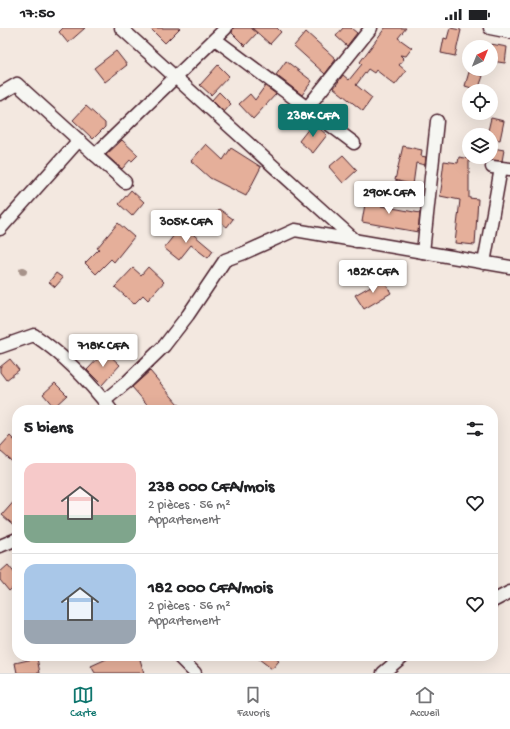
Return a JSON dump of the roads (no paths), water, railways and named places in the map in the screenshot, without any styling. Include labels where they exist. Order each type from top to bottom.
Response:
[{"type":"street","points":[[121,28],[356,241]]},
{"type":"street","points":[[95,155],[226,28]]},
{"type":"street","points":[[307,108],[371,28]]},
{"type":"street","points":[[490,28],[510,32]]},
{"type":"street","points":[[215,39],[354,143]]},
{"type":"street","points":[[0,94],[17,84],[125,182]]},
{"type":"street","points":[[423,252],[437,121]]},
{"type":"street","points":[[0,229],[5,215],[79,140]]},
{"type":"street","points":[[484,263],[501,168]]},
{"type":"street","points":[[108,405],[127,382],[164,346],[188,315],[225,260],[244,254],[295,230],[510,267]]},
{"type":"street","points":[[0,347],[2,345],[34,335],[54,348],[81,374],[106,405]]},
{"type":"street","points":[[0,546],[12,541]]},
{"type":"street","points":[[498,598],[510,592]]},
{"type":"street","points":[[183,661],[195,673]]},
{"type":"street","points":[[383,673],[397,661]]}]
